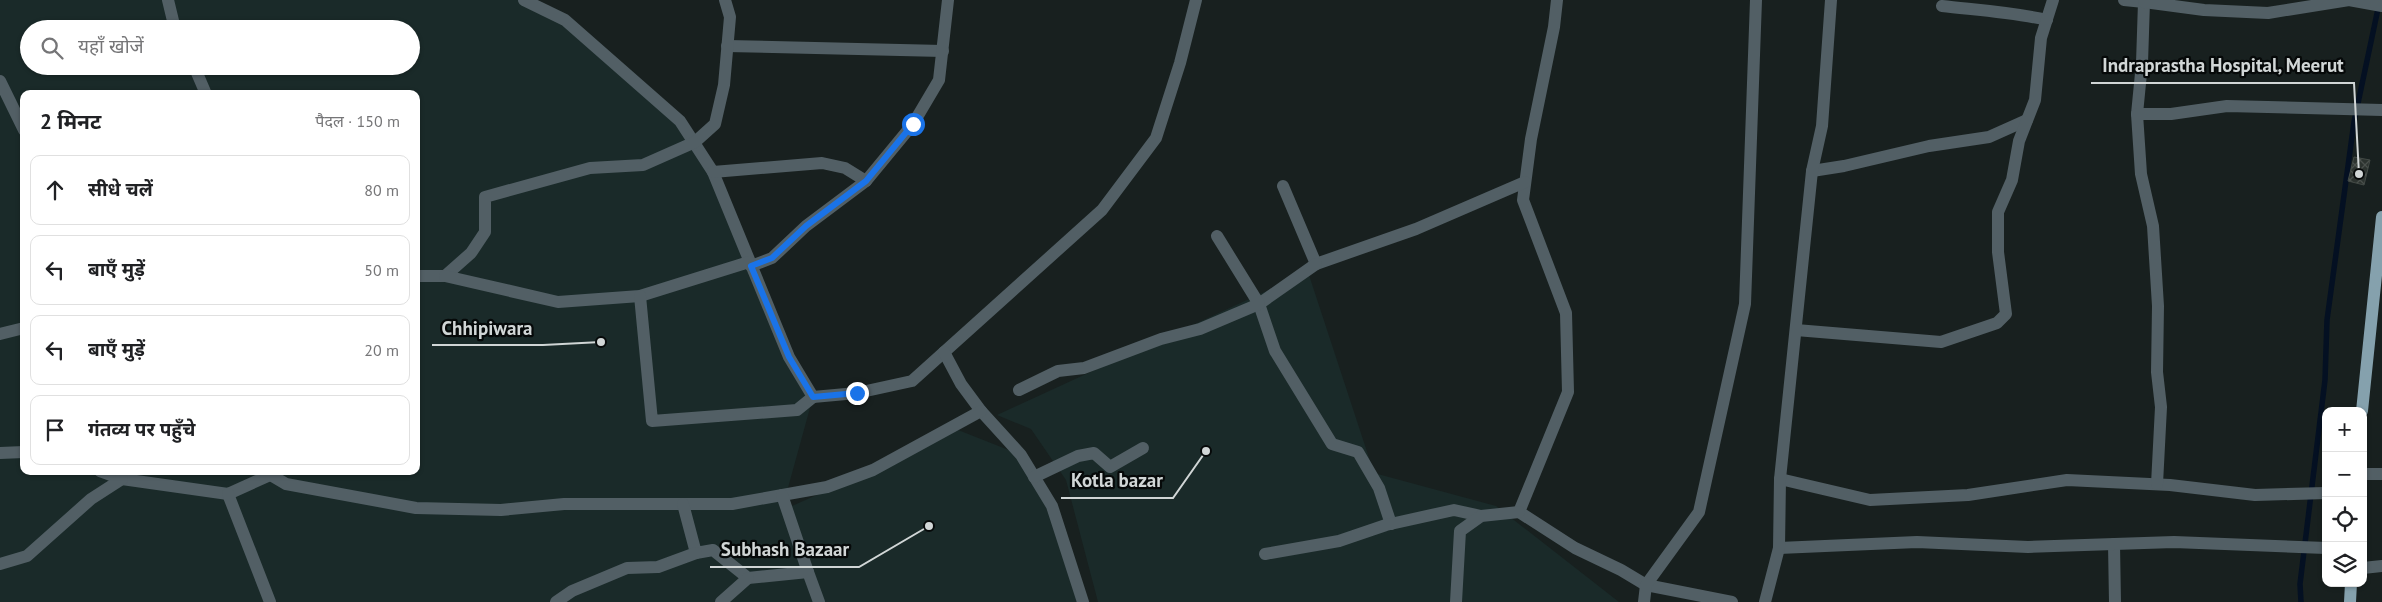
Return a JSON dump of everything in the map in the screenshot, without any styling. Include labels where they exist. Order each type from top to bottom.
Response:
[{"type":"main road","points":[[2363,407],[2378,284],[2382,217]]},
{"type":"main road","points":[[2350,602],[2351,587]]},
{"type":"street","points":[[168,0],[173,20]]},
{"type":"street","points":[[524,0],[565,20],[593,43],[680,121],[696,142],[713,172],[789,357],[813,397]]},
{"type":"street","points":[[446,276],[471,253],[485,232],[484,198],[590,168],[642,165],[696,142],[715,124],[724,85],[730,17],[725,0]]},
{"type":"street","points":[[751,266],[772,258],[806,226],[866,181],[913,124],[939,80],[948,0]]},
{"type":"street","points":[[640,296],[652,420],[797,410],[813,397],[857,393],[912,381],[1102,210],[1156,138],[1180,63],[1196,0]]},
{"type":"street","points":[[1519,512],[1568,392],[1566,313],[1523,200],[1530,139],[1554,27],[1557,0]]},
{"type":"street","points":[[1644,602],[1646,585],[1699,512],[1745,304],[1756,0]]},
{"type":"street","points":[[1765,602],[1779,548],[1780,479],[1812,171],[1822,126],[1831,0]]},
{"type":"street","points":[[1796,330],[1941,342],[1997,323],[2006,314],[1998,252],[1998,212],[2012,180],[2020,141],[2035,100],[2041,38],[2053,0]]},
{"type":"street","points":[[2124,0],[2204,10],[2268,13],[2278,6],[2349,0],[2382,6]]},
{"type":"street","points":[[2144,2],[2142,63],[2137,114],[2141,174],[2153,226],[2158,306],[2157,372],[2161,407],[2157,484]]},
{"type":"street","points":[[1942,6],[1987,12],[2011,12],[2047,20]]},
{"type":"street","points":[[727,46],[943,51]]},
{"type":"street","points":[[198,75],[204,90]]},
{"type":"street","points":[[0,81],[20,122]]},
{"type":"street","points":[[2137,114],[2171,114],[2227,106],[2382,110]]},
{"type":"street","points":[[1812,171],[1844,166],[1929,146],[1989,137],[2027,120]]},
{"type":"street","points":[[713,172],[822,163],[845,168],[866,181]]},
{"type":"street","points":[[1020,390],[1058,371],[1084,368],[1162,339],[1200,329],[1259,304],[1316,264],[1416,229],[1525,182]]},
{"type":"street","points":[[1283,186],[1316,264]]},
{"type":"street","points":[[1217,236],[1259,304],[1275,351],[1332,444],[1358,452],[1379,488],[1391,524]]},
{"type":"street","points":[[420,276],[446,276],[558,302],[640,296],[749,262],[751,266]]},
{"type":"street","points":[[0,334],[20,329]]},
{"type":"street","points":[[944,352],[961,384],[981,411],[1021,455],[1052,506],[1083,602]]},
{"type":"street","points":[[270,475],[286,484],[416,508],[501,510],[564,504],[732,504],[827,487],[873,470],[981,411]]},
{"type":"street","points":[[1034,477],[1078,456],[1094,453],[1110,467],[1143,448]]},
{"type":"street","points":[[0,453],[20,452]]},
{"type":"street","points":[[2367,474],[2382,474]]},
{"type":"street","points":[[111,475],[122,479],[228,494],[263,475]]},
{"type":"street","points":[[0,564],[27,556],[90,499],[122,479]]},
{"type":"street","points":[[1780,479],[1870,500],[1968,495],[2067,480],[2157,484],[2255,495],[2322,493]]},
{"type":"street","points":[[228,494],[270,602]]},
{"type":"street","points":[[782,495],[819,602]]},
{"type":"street","points":[[683,504],[696,553]]},
{"type":"street","points":[[1265,554],[1339,540],[1391,524],[1454,510],[1481,516],[1519,512],[1575,548],[1621,570],[1646,585],[1732,602]]},
{"type":"street","points":[[1456,602],[1460,531],[1481,516]]},
{"type":"street","points":[[1779,548],[1917,542],[2028,547],[2174,542],[2322,548]]},
{"type":"street","points":[[2114,544],[2115,602]]},
{"type":"street","points":[[556,602],[572,592],[628,568],[658,567],[696,553],[713,550],[748,578]]},
{"type":"street","points":[[2367,568],[2382,566]]},
{"type":"street","points":[[721,602],[748,578],[808,572]]},
{"type":"shaded area","points":[[0,0],[524,0],[565,20],[680,121],[713,172],[813,397],[786,495],[792,506],[873,470],[948,426],[1021,455],[1052,506],[1083,602],[0,602]]},
{"type":"shaded area","points":[[1308,272],[1374,473],[1496,506],[1619,602],[1098,602],[1066,480],[1031,429],[997,415]]},
{"type":"building","points":[[2354,157],[2370,160],[2364,185],[2348,181]]},
{"type":"waterway","points":[[2301,602],[2300,584],[2325,380],[2327,320],[2354,122],[2379,4]]},
{"type":"place","name":"Indraprastha Hospital, Meerut","points":[[2359,174]]},
{"type":"place","name":"Chhipiwara","points":[[601,342]]},
{"type":"place","name":"Kotla bazar","points":[[1206,451]]},
{"type":"place","name":"Subhash Bazaar","points":[[929,526]]},
{"type":"route","points":[[857,393],[813,397],[789,357],[751,266],[772,258],[806,226],[866,181],[913,124]]}]
